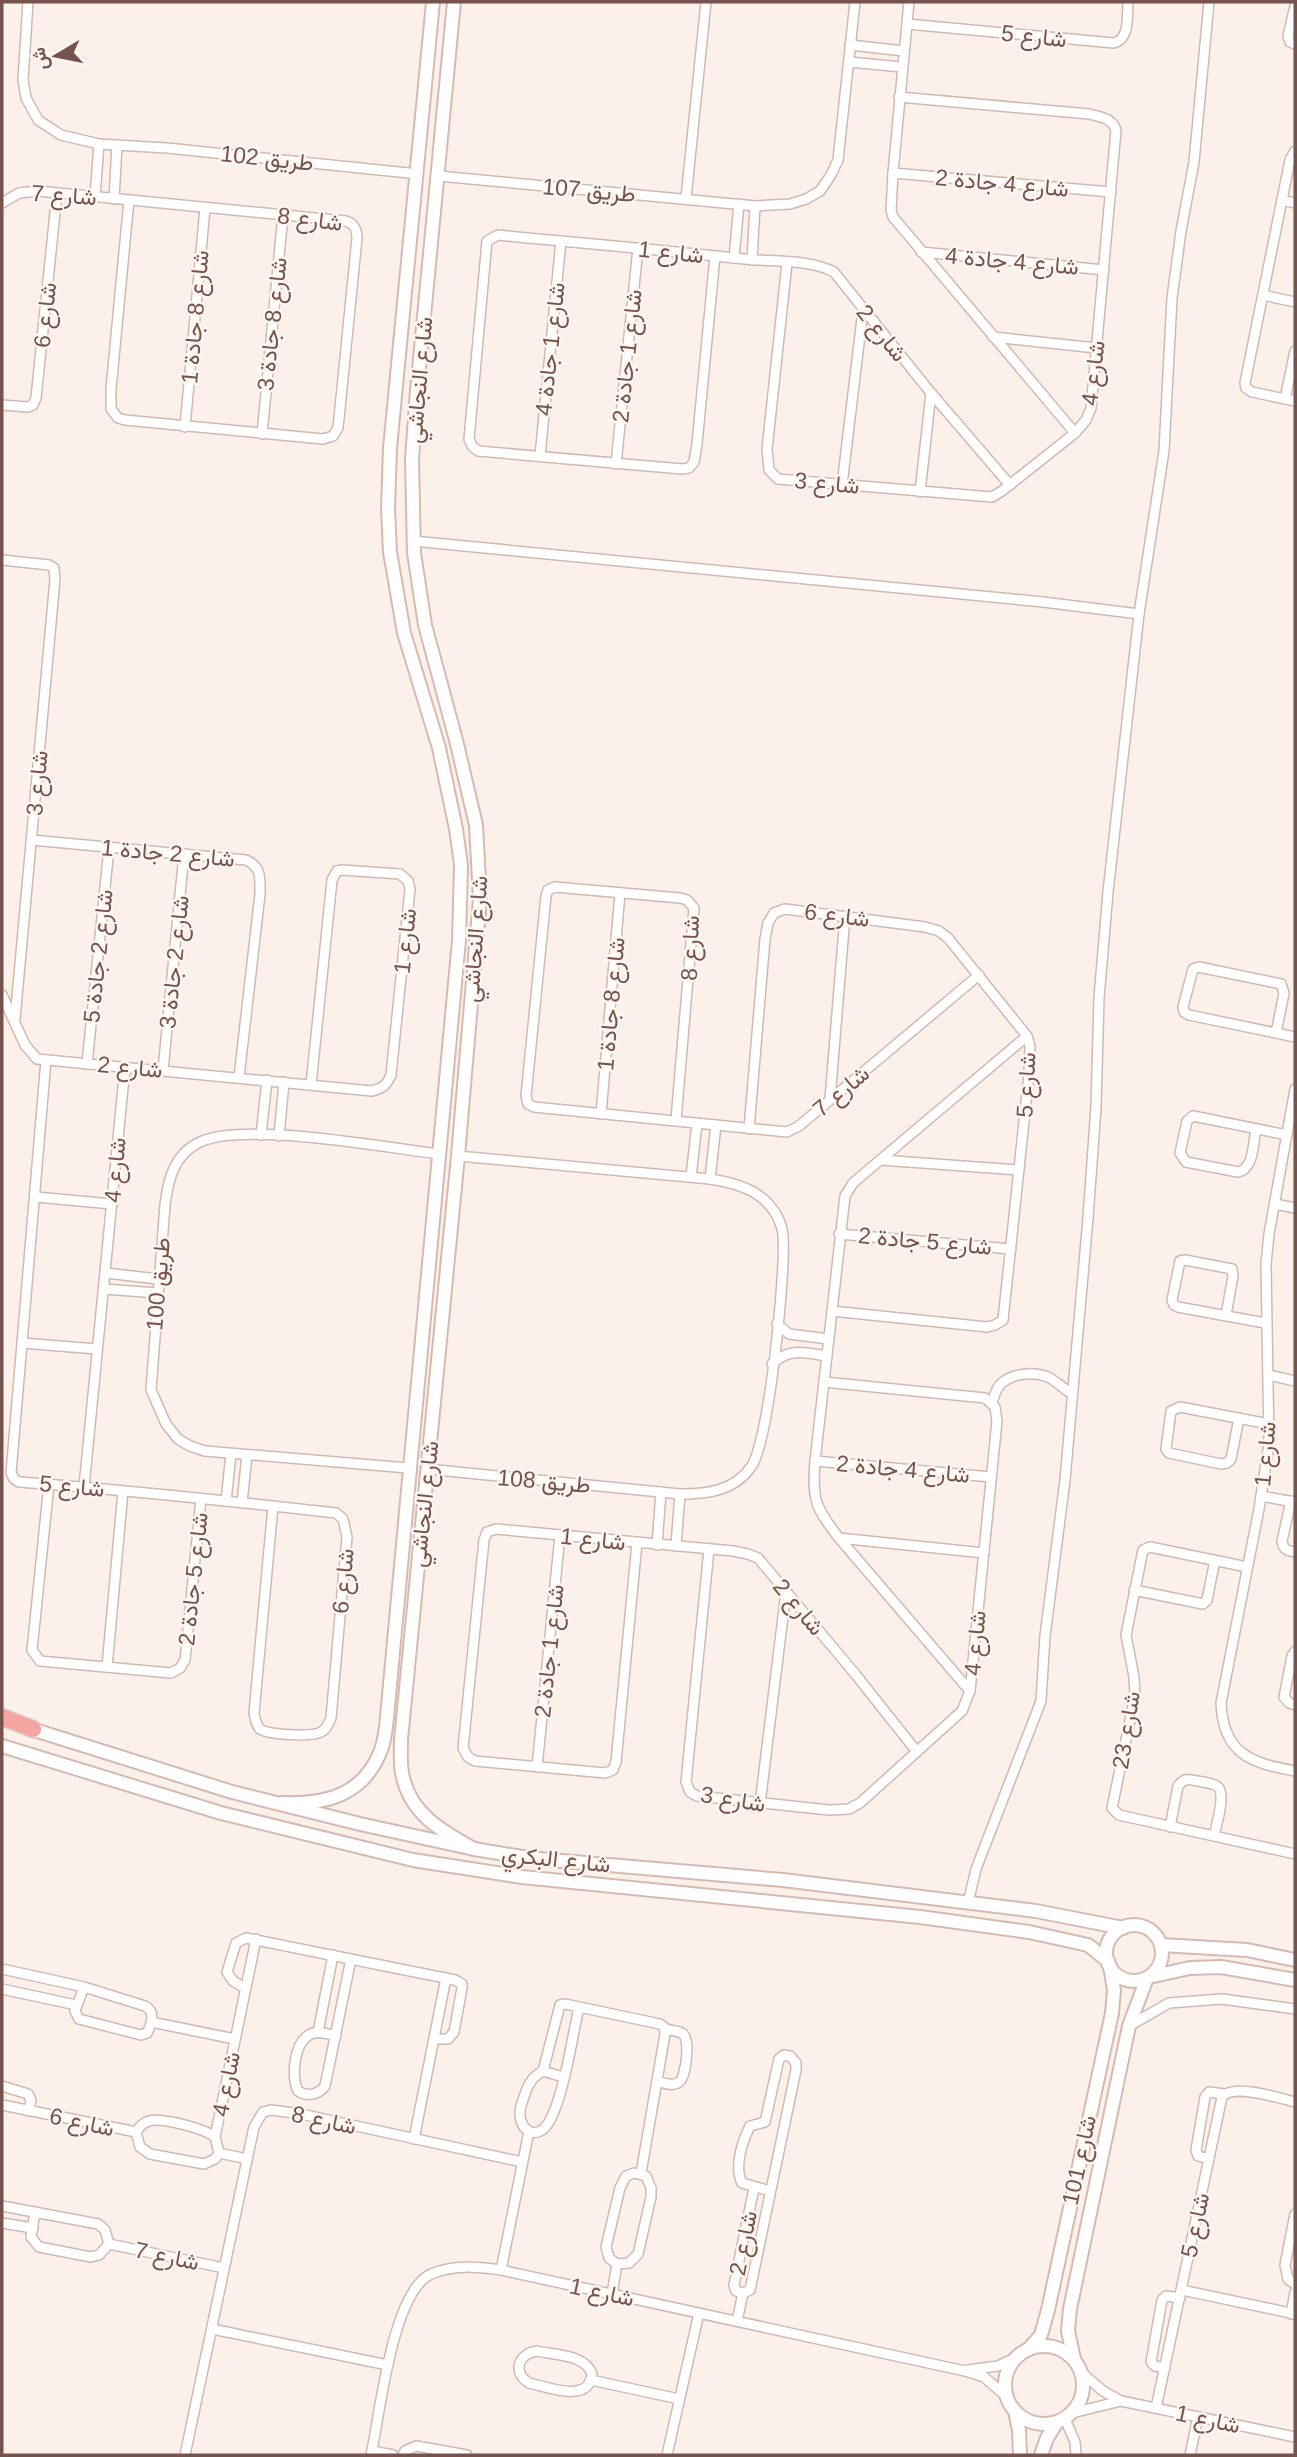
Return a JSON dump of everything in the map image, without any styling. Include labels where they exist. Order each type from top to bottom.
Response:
[{"type":"highway","points":[[2,1720],[33,1729]]},
{"type":"main road","name":"شارع النجاشي","points":[[282,1803],[302,1804],[335,1797],[365,1780],[383,1748],[452,1017],[461,865],[439,748],[404,632],[390,552],[388,509],[390,448],[433,2]]},
{"type":"main road","name":"شارع النجاشي","points":[[454,2],[412,459],[413,541],[425,625],[476,825],[480,899],[458,1156],[401,1740],[401,1772],[414,1807],[439,1830],[474,1849]]},
{"type":"main road","points":[[405,297],[416,303],[426,299]]},
{"type":"main road","points":[[402,325],[416,321],[423,331]]},
{"type":"main road","points":[[454,987],[460,993],[472,990]]},
{"type":"main road","points":[[452,1017],[463,1009],[470,1016]]},
{"type":"main road","points":[[395,1623],[404,1631],[412,1626]]},
{"type":"main road","name":"شارع البكري","points":[[33,1729],[232,1792],[474,1849],[528,1858],[750,1876],[1035,1911],[1123,1928]]},
{"type":"main road","points":[[6,1747],[21,1734],[59,1746],[75,1744]]},
{"type":"main road","name":"شارع البكري","points":[[6,1747],[220,1813],[413,1860],[522,1877],[920,1917],[1029,1932],[1088,1945],[1109,1963]]},
{"type":"main road","points":[[657,1889],[745,1891],[752,1885],[750,1876]]},
{"type":"main road","points":[[1148,1978],[1160,1964],[1161,1945],[1146,1927],[1132,1925],[1123,1928],[1109,1941],[1109,1963],[1117,1975],[1127,1980],[1138,1981],[1190,1968],[1221,1967],[1295,1980]]},
{"type":"main road","points":[[1161,1945],[1247,1950],[1295,1960]]},
{"type":"main road","name":"شارع 101","points":[[1029,2349],[1041,2335],[1048,2310],[1090,2105],[1112,2013],[1114,1990],[1109,1963]]},
{"type":"main road","name":"شارع 101","points":[[1074,2359],[1068,2332],[1070,2309],[1129,2026],[1148,1978]]},
{"type":"main road","points":[[1090,2105],[1099,2102],[1111,2110]]},
{"type":"main road","points":[[1020,2455],[1019,2430],[1015,2411],[1007,2397],[1006,2376],[1017,2357],[1029,2349],[1041,2346],[1064,2351],[1074,2359],[1082,2373],[1083,2394],[1047,2438],[1041,2455]]},
{"type":"main road","points":[[1015,2411],[1034,2423],[1065,2418]]},
{"type":"street","name":"طريق 102","points":[[28,2],[23,80],[31,110],[38,120],[61,135],[99,144],[167,148],[418,174]]},
{"type":"street","points":[[687,198],[706,2]]},
{"type":"street","name":"طريق 107","points":[[439,176],[755,206],[790,205],[806,200],[820,191],[838,160],[855,2]]},
{"type":"street","points":[[850,46],[904,51],[909,2]]},
{"type":"street","name":"شارع 5","points":[[907,24],[1114,43],[1123,39],[1125,34],[1128,2]]},
{"type":"street","points":[[968,1903],[976,1869],[1041,1701],[1045,1636],[1065,1480],[1089,1204],[1096,1107],[1099,998],[1108,892],[1139,614],[1164,450],[1172,298],[1194,162],[1209,2]]},
{"type":"street","points":[[1295,6],[1288,36],[1290,42],[1295,44]]},
{"type":"street","name":"شارع 4","points":[[900,97],[1089,114],[1108,119],[1116,130],[1091,408],[1086,420],[1074,433],[893,217],[893,173],[904,51]]},
{"type":"street","points":[[849,62],[902,67]]},
{"type":"street","points":[[95,196],[99,144]]},
{"type":"street","points":[[114,199],[117,145]]},
{"type":"street","points":[[1295,151],[1290,160],[1246,376],[1246,388],[1252,392],[1295,401]]},
{"type":"street","name":"شارع 4 جادة 2","points":[[893,173],[1111,192]]},
{"type":"street","name":"شارع 7","points":[[2,203],[12,195],[26,191],[129,200]]},
{"type":"street","name":"شارع 6","points":[[2,405],[29,407],[36,398],[57,193]]},
{"type":"street","name":"شارع 8","points":[[129,200],[205,208],[346,221],[354,226],[357,238],[336,433],[329,439],[125,420],[118,418],[111,410],[129,200]]},
{"type":"street","points":[[1282,200],[1295,203]]},
{"type":"street","points":[[734,258],[739,204]]},
{"type":"street","points":[[752,260],[755,206]]},
{"type":"street","name":"شارع 8 جادة 1","points":[[185,426],[205,208]]},
{"type":"street","name":"شارع 8 جادة 3","points":[[262,434],[283,215]]},
{"type":"street","name":"شارع 1","points":[[498,235],[638,248],[715,256],[694,462],[689,468],[682,469],[478,451],[469,439],[487,241],[498,235]]},
{"type":"street","name":"شارع 1 جادة 4","points":[[540,456],[561,241]]},
{"type":"street","name":"شارع 1 جادة 2","points":[[616,464],[638,248]]},
{"type":"street","name":"شارع 4 جادة 4","points":[[921,252],[1104,270]]},
{"type":"street","name":"شارع 2","points":[[715,256],[822,267],[834,272],[931,393],[1010,485]]},
{"type":"street","name":"شارع 3","points":[[787,263],[767,449],[769,470],[778,479],[992,496],[1010,485],[1074,433]]},
{"type":"street","points":[[1263,295],[1295,302]]},
{"type":"street","points":[[842,485],[863,310]]},
{"type":"street","points":[[993,337],[1097,348]]},
{"type":"street","points":[[1285,399],[1295,351]]},
{"type":"street","points":[[920,492],[931,393]]},
{"type":"street","points":[[413,541],[1043,602],[1139,614]]},
{"type":"street","name":"شارع 3","points":[[2,560],[49,565],[54,568],[55,579],[15,1021]]},
{"type":"street","name":"شارع 2 جادة 1","points":[[32,840],[246,860],[254,863],[260,872],[260,894],[239,1077]]},
{"type":"street","name":"شارع 2 جادة 5","points":[[87,1064],[109,848]]},
{"type":"street","name":"شارع 2 جادة 3","points":[[163,1070],[184,854]]},
{"type":"street","name":"شارع 1","points":[[342,870],[400,874],[408,881],[410,889],[391,1075],[387,1085],[372,1091],[311,1084],[332,880],[337,872],[342,870]]},
{"type":"street","name":"شارع 8","points":[[555,887],[620,893],[687,900],[694,908],[676,1120],[534,1107],[528,1104],[526,1096],[545,896],[548,890],[555,887]]},
{"type":"street","name":"شارع 8 جادة 1","points":[[601,1114],[620,893]]},
{"type":"street","name":"شارع 6","points":[[749,1129],[768,923],[774,913],[785,909],[939,931],[948,938],[1027,1036]]},
{"type":"street","points":[[830,1099],[845,916]]},
{"type":"street","points":[[1276,1033],[1284,993],[1281,984],[1199,967],[1193,969],[1184,1012],[1189,1015],[1295,1037]]},
{"type":"street","name":"شارع 7","points":[[676,1120],[788,1132],[799,1126],[979,975]]},
{"type":"street","points":[[2,995],[31,1054],[37,1059],[46,1060]]},
{"type":"street","name":"شارع 5","points":[[824,1382],[839,1234],[845,1196],[853,1183],[1027,1036],[1030,1046],[1029,1074],[1003,1320],[987,1327],[832,1311]]},
{"type":"street","name":"شارع 5","points":[[46,1060],[11,1473],[14,1479],[19,1482],[273,1506]]},
{"type":"street","name":"شارع 2","points":[[46,1060],[311,1084]]},
{"type":"street","name":"شارع 4","points":[[85,1487],[125,1066]]},
{"type":"street","points":[[261,1135],[267,1080]]},
{"type":"street","points":[[279,1136],[284,1082]]},
{"type":"street","name":"شارع 1","points":[[1295,1089],[1266,1264],[1269,1444],[1223,1694],[1222,1718],[1234,1747],[1245,1757],[1295,1772]]},
{"type":"street","points":[[1256,1129],[1248,1166],[1244,1171],[1186,1162],[1180,1153],[1190,1117],[1196,1116],[1287,1135]]},
{"type":"street","points":[[691,1177],[697,1123]]},
{"type":"street","points":[[710,1179],[716,1125]]},
{"type":"street","name":"طريق 100","points":[[408,1468],[231,1454],[205,1451],[184,1443],[166,1424],[151,1390],[158,1279],[168,1181],[176,1164],[200,1142],[234,1134],[261,1135],[440,1154]]},
{"type":"street","name":"طريق 108","points":[[427,1469],[680,1494],[714,1492],[742,1478],[753,1465],[762,1443],[777,1324],[784,1251],[783,1232],[776,1214],[754,1191],[742,1185],[710,1179],[458,1156]]},
{"type":"street","points":[[881,1160],[1019,1170]]},
{"type":"street","points":[[36,1197],[111,1204]]},
{"type":"street","points":[[1275,1203],[1295,1208]]},
{"type":"street","name":"شارع 5 جادة 2","points":[[839,1234],[1010,1249]]},
{"type":"street","points":[[1226,1315],[1232,1269],[1180,1261],[1172,1300],[1174,1305],[1265,1323]]},
{"type":"street","points":[[106,1273],[158,1279]]},
{"type":"street","points":[[104,1289],[157,1293]]},
{"type":"street","points":[[777,1324],[789,1334],[829,1339]]},
{"type":"street","points":[[22,1343],[97,1349]]},
{"type":"street","points":[[772,1364],[782,1354],[789,1352],[827,1356]]},
{"type":"street","points":[[824,1382],[985,1398],[992,1402],[998,1387],[1006,1380],[1029,1374],[1047,1377],[1072,1394]]},
{"type":"street","points":[[1268,1375],[1295,1381]]},
{"type":"street","name":"شارع 4","points":[[824,1382],[813,1489],[822,1516],[970,1691]]},
{"type":"street","name":"شارع 4","points":[[970,1691],[997,1420],[992,1402]]},
{"type":"street","points":[[1239,1418],[1231,1459],[1227,1463],[1169,1453],[1166,1450],[1171,1411],[1174,1408],[1180,1407],[1239,1418],[1269,1424]]},
{"type":"street","points":[[226,1501],[231,1454]]},
{"type":"street","points":[[242,1503],[247,1455]]},
{"type":"street","name":"شارع 4 جادة 2","points":[[815,1461],[991,1477]]},
{"type":"street","name":"شارع 5 جادة 2","points":[[49,1484],[32,1650],[40,1661],[171,1673],[180,1668],[185,1660],[201,1499]]},
{"type":"street","points":[[107,1667],[123,1491]]},
{"type":"street","points":[[657,1545],[661,1492]]},
{"type":"street","points":[[676,1546],[680,1494]]},
{"type":"street","points":[[1261,1496],[1293,1501],[1282,1541],[1287,1550],[1295,1552]]},
{"type":"street","name":"شارع 6","points":[[273,1506],[336,1513],[343,1519],[347,1537],[331,1718],[319,1734],[310,1736],[265,1731],[256,1722],[254,1713],[273,1506]]},
{"type":"street","name":"شارع 1","points":[[491,1530],[637,1543],[616,1762],[613,1770],[605,1773],[537,1767],[475,1761],[468,1757],[463,1748],[485,1534],[491,1530]]},
{"type":"street","name":"شارع 1 جادة 2","points":[[537,1767],[560,1535]]},
{"type":"street","points":[[838,1538],[984,1553]]},
{"type":"street","name":"شارع 2","points":[[637,1543],[709,1549],[748,1554],[758,1558],[917,1752]]},
{"type":"street","name":"شارع 23","points":[[1247,1567],[1146,1547],[1141,1555],[1126,1635],[1135,1696],[1112,1808],[1119,1815],[1295,1854]]},
{"type":"street","name":"شارع 3","points":[[709,1549],[687,1782],[690,1792],[697,1796],[829,1810],[849,1809],[860,1803],[962,1712],[970,1691]]},
{"type":"street","points":[[1134,1590],[1203,1604],[1215,1560]]},
{"type":"street","points":[[760,1804],[786,1592]]},
{"type":"street","points":[[1295,1651],[1284,1697],[1295,1705]]},
{"type":"street","points":[[1170,1827],[1178,1786],[1188,1779],[1215,1785],[1220,1790],[1222,1798],[1214,1836]]},
{"type":"street","points":[[246,1988],[233,1981],[228,1972],[236,1943],[246,1938],[459,1982],[462,1988],[452,2036],[443,2041],[434,2039]]},
{"type":"street","name":"شارع 4","points":[[219,2153],[215,2137],[256,1939]]},
{"type":"street","points":[[318,2032],[333,1955]]},
{"type":"street","points":[[336,2036],[318,2032],[309,2035],[300,2044],[294,2075],[298,2091],[303,2095],[318,2093],[325,2086],[336,2036],[351,1959]]},
{"type":"street","points":[[2,1969],[84,1987],[145,2006],[152,2013],[147,2033],[141,2035],[79,2019],[75,2013],[76,2004],[84,1987]]},
{"type":"street","points":[[414,2139],[446,1978]]},
{"type":"street","points":[[2,1989],[76,2004]]},
{"type":"street","points":[[1129,2026],[1169,2003],[1222,1999],[1295,2009]]},
{"type":"street","points":[[579,2007],[554,2111],[547,2125],[537,2133],[529,2132],[521,2122],[520,2110],[528,2085],[543,2071],[559,2006],[565,2004],[660,2024],[665,2029],[682,2033],[687,2038],[688,2046],[682,2078],[678,2084],[672,2085],[657,2081]]},
{"type":"street","points":[[151,2022],[235,2039]]},
{"type":"street","points":[[641,2173],[665,2029]]},
{"type":"street","name":"شارع 2","points":[[754,2188],[734,2285],[736,2291],[743,2293],[750,2290],[796,2070],[794,2059],[790,2056],[784,2055],[779,2059],[765,2122],[750,2126],[739,2164],[738,2172],[742,2183],[770,2191]]},
{"type":"street","points":[[543,2071],[563,2077]]},
{"type":"street","name":"شارع 6","points":[[2,2086],[29,2094],[29,2110]]},
{"type":"street","points":[[1209,2159],[1198,2156],[1196,2150],[1205,2097],[1209,2092],[1224,2094],[1236,2089],[1295,2102]]},
{"type":"street","name":"شارع 5","points":[[1156,2408],[1224,2094]]},
{"type":"street","points":[[301,2114],[303,2095]]},
{"type":"street","name":"شارع 6","points":[[2,2105],[136,2133]]},
{"type":"street","name":"شارع 8","points":[[185,2455],[254,2127],[263,2112],[271,2110],[301,2114],[522,2162]]},
{"type":"street","name":"شارع 6","points":[[136,2133],[146,2122],[158,2120],[204,2130],[215,2137]]},
{"type":"street","points":[[765,2122],[784,2126]]},
{"type":"street","points":[[501,2270],[529,2132]]},
{"type":"street","name":"شارع 6","points":[[136,2133],[140,2147],[150,2154],[204,2164],[215,2159],[219,2153]]},
{"type":"street","points":[[219,2153],[247,2159]]},
{"type":"street","points":[[641,2173],[649,2182],[651,2197],[638,2254],[629,2263],[617,2264],[609,2258],[606,2247],[620,2188],[626,2176],[641,2173]]},
{"type":"street","name":"شارع 7","points":[[2,2206],[98,2224],[106,2230],[109,2244]]},
{"type":"street","points":[[2,2222],[33,2228],[35,2212]]},
{"type":"street","points":[[1295,2214],[1285,2265],[1288,2279],[1295,2284]]},
{"type":"street","name":"شارع 7","points":[[33,2228],[33,2241],[39,2247],[91,2257],[99,2256],[109,2244]]},
{"type":"street","name":"شارع 7","points":[[109,2244],[224,2268]]},
{"type":"street","points":[[612,2294],[617,2264]]},
{"type":"street","name":"شارع 1","points":[[372,2453],[388,2365],[402,2310],[415,2286],[429,2274],[470,2266],[501,2270],[965,2371],[984,2377],[1007,2397]]},
{"type":"street","name":"شارع 5","points":[[1181,2294],[1293,2314],[1295,2292]]},
{"type":"street","name":"شارع 2","points":[[737,2321],[743,2293]]},
{"type":"street","points":[[1165,2368],[1155,2366],[1151,2362],[1162,2300],[1166,2296],[1181,2294]]},
{"type":"street","points":[[667,2455],[699,2313]]},
{"type":"street","points":[[212,2329],[388,2365]]},
{"type":"street","points":[[537,2351],[578,2359],[590,2368],[591,2380],[586,2389],[572,2392],[529,2383],[521,2377],[519,2365],[524,2355],[537,2351]]},
{"type":"street","name":"شارع 1","points":[[965,2371],[998,2366],[1017,2357]]},
{"type":"street","name":"شارع 1","points":[[1082,2373],[1103,2391],[1121,2401],[1295,2437]]},
{"type":"street","points":[[591,2380],[679,2399]]},
{"type":"street","name":"شارع 1","points":[[1065,2418],[1121,2401]]},
{"type":"street","points":[[1189,2455],[1198,2417]]},
{"type":"street","points":[[1065,2418],[1075,2442],[1076,2455]]},
{"type":"street","points":[[403,2455],[405,2451],[416,2446],[467,2455]]},
{"type":"street","points":[[372,2453],[393,2455]]}]
